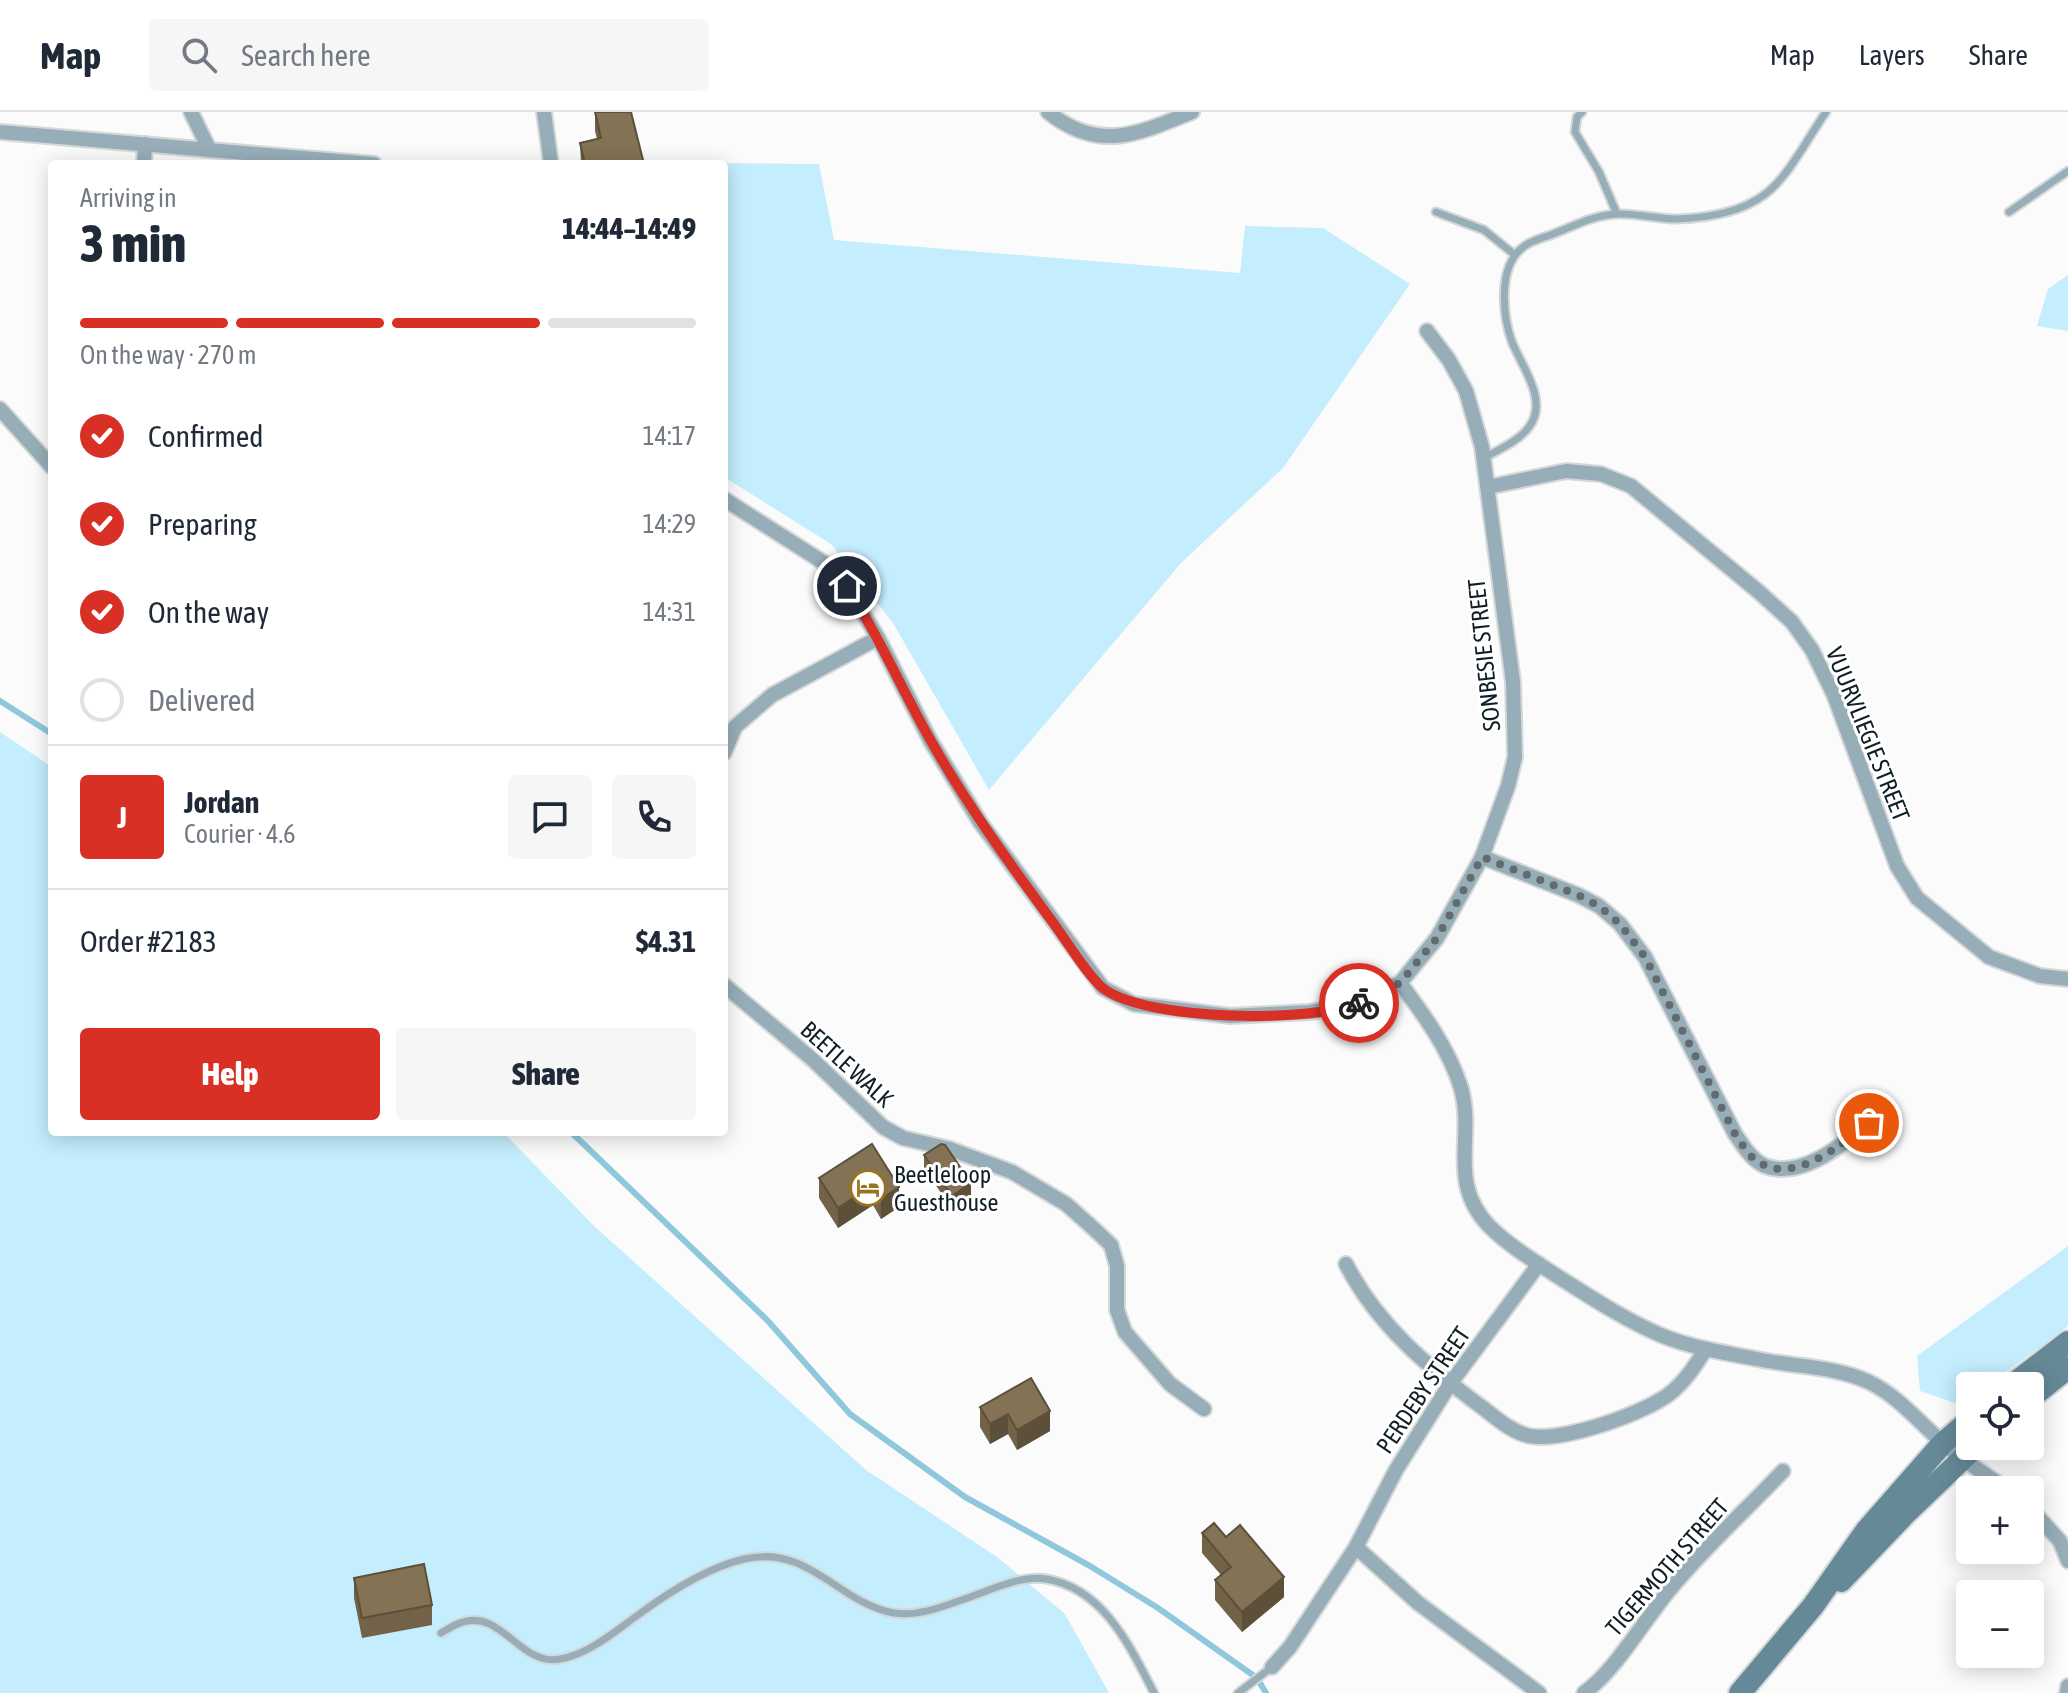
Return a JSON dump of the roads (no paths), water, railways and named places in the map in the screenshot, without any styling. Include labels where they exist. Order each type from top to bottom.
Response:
[{"type":"main road","points":[[2029,1372],[2068,1342]]},
{"type":"main road","points":[[2044,1387],[2068,1368]]},
{"type":"main road","points":[[1740,1693],[1813,1606],[1866,1531],[1956,1432]]},
{"type":"main road","points":[[1813,1606],[1848,1575],[1961,1460]]},
{"type":"street","points":[[191,112],[209,149]]},
{"type":"street","points":[[544,112],[550,160]]},
{"type":"street","points":[[1048,112],[1061,123],[1091,136],[1137,134],[1192,112]]},
{"type":"street","points":[[0,132],[330,160]]},
{"type":"street","points":[[144,160],[145,144]]},
{"type":"street","name":"SONBESIE STREET","points":[[728,502],[826,564],[847,586],[878,638],[930,740],[980,822],[1103,988],[1134,1004],[1230,1016],[1309,1012],[1355,1005],[1400,983],[1437,938],[1482,857],[1508,786],[1515,757],[1513,682],[1476,417],[1449,360],[1427,331]]},
{"type":"street","points":[[0,409],[48,463]]},
{"type":"street","name":"VUURVLIEGIE STREET","points":[[1488,487],[1566,471],[1601,474],[1631,486],[1737,573],[1792,622],[1812,650],[1834,695],[1897,866],[1917,898],[1989,957],[2040,976],[2068,979]]},
{"type":"street","points":[[728,744],[735,727],[772,695],[878,638]]},
{"type":"street","points":[[1482,857],[1578,895],[1599,906],[1620,924],[1645,957],[1735,1134],[1750,1155],[1765,1165],[1782,1168],[1809,1164],[1832,1151],[1887,1109]]},
{"type":"street","points":[[1400,983],[1428,1021],[1462,1090],[1464,1175],[1469,1200],[1489,1226],[1539,1264],[1617,1315],[1665,1337],[1706,1349],[1846,1373],[1872,1383],[1894,1398],[1943,1443],[1956,1448]]},
{"type":"street","name":"BEETLE WALK","points":[[728,988],[812,1059],[883,1127],[903,1138],[950,1149],[1012,1172],[1066,1204],[1111,1245],[1117,1266],[1117,1310],[1125,1332],[1170,1384],[1204,1409]]},
{"type":"street","points":[[1346,1264],[1367,1300],[1418,1357],[1450,1384],[1527,1436],[1575,1433],[1646,1408],[1681,1383],[1706,1349]]},
{"type":"street","name":"PERDEBY STREET","points":[[1272,1667],[1290,1647],[1356,1547],[1396,1470],[1450,1384],[1539,1264]]},
{"type":"street","points":[[1977,1460],[1994,1476]]},
{"type":"street","name":"TIGERMOTH STREET","points":[[1584,1693],[1598,1683],[1647,1617],[1711,1543],[1783,1471]]},
{"type":"street","points":[[2044,1523],[2060,1541],[2068,1561]]},
{"type":"street","points":[[1356,1547],[1418,1603],[1539,1693]]},
{"type":"street","points":[[2067,1693],[2068,1686]]},
{"type":"lane","points":[[1582,112],[1577,117],[1575,132],[1599,172],[1617,214]]},
{"type":"lane","points":[[1484,458],[1513,441],[1529,427],[1536,413],[1530,377],[1511,339],[1507,317],[1506,275],[1515,255],[1525,245],[1594,217],[1617,214],[1677,219],[1742,208],[1766,194],[1826,112]]},
{"type":"lane","points":[[2009,212],[2068,171]]},
{"type":"lane","points":[[1436,212],[1484,230],[1515,255]]},
{"type":"lane","points":[[441,1633],[463,1622],[480,1620],[498,1628],[529,1653],[554,1660],[571,1657],[595,1645],[655,1602],[709,1571],[745,1559],[772,1556],[794,1561],[864,1601],[894,1613],[922,1612],[1003,1585],[1046,1579],[1084,1593],[1108,1615],[1154,1693]]},
{"type":"lane","points":[[1238,1693],[1272,1667]]},
{"type":"waterway","points":[[0,701],[48,731]]},
{"type":"waterway","points":[[575,1136],[768,1321],[850,1414],[965,1497],[1090,1566],[1158,1608],[1257,1678],[1266,1693]]},
{"type":"place","name":"Beetleloop Guesthouse","points":[[868,1188]]}]
